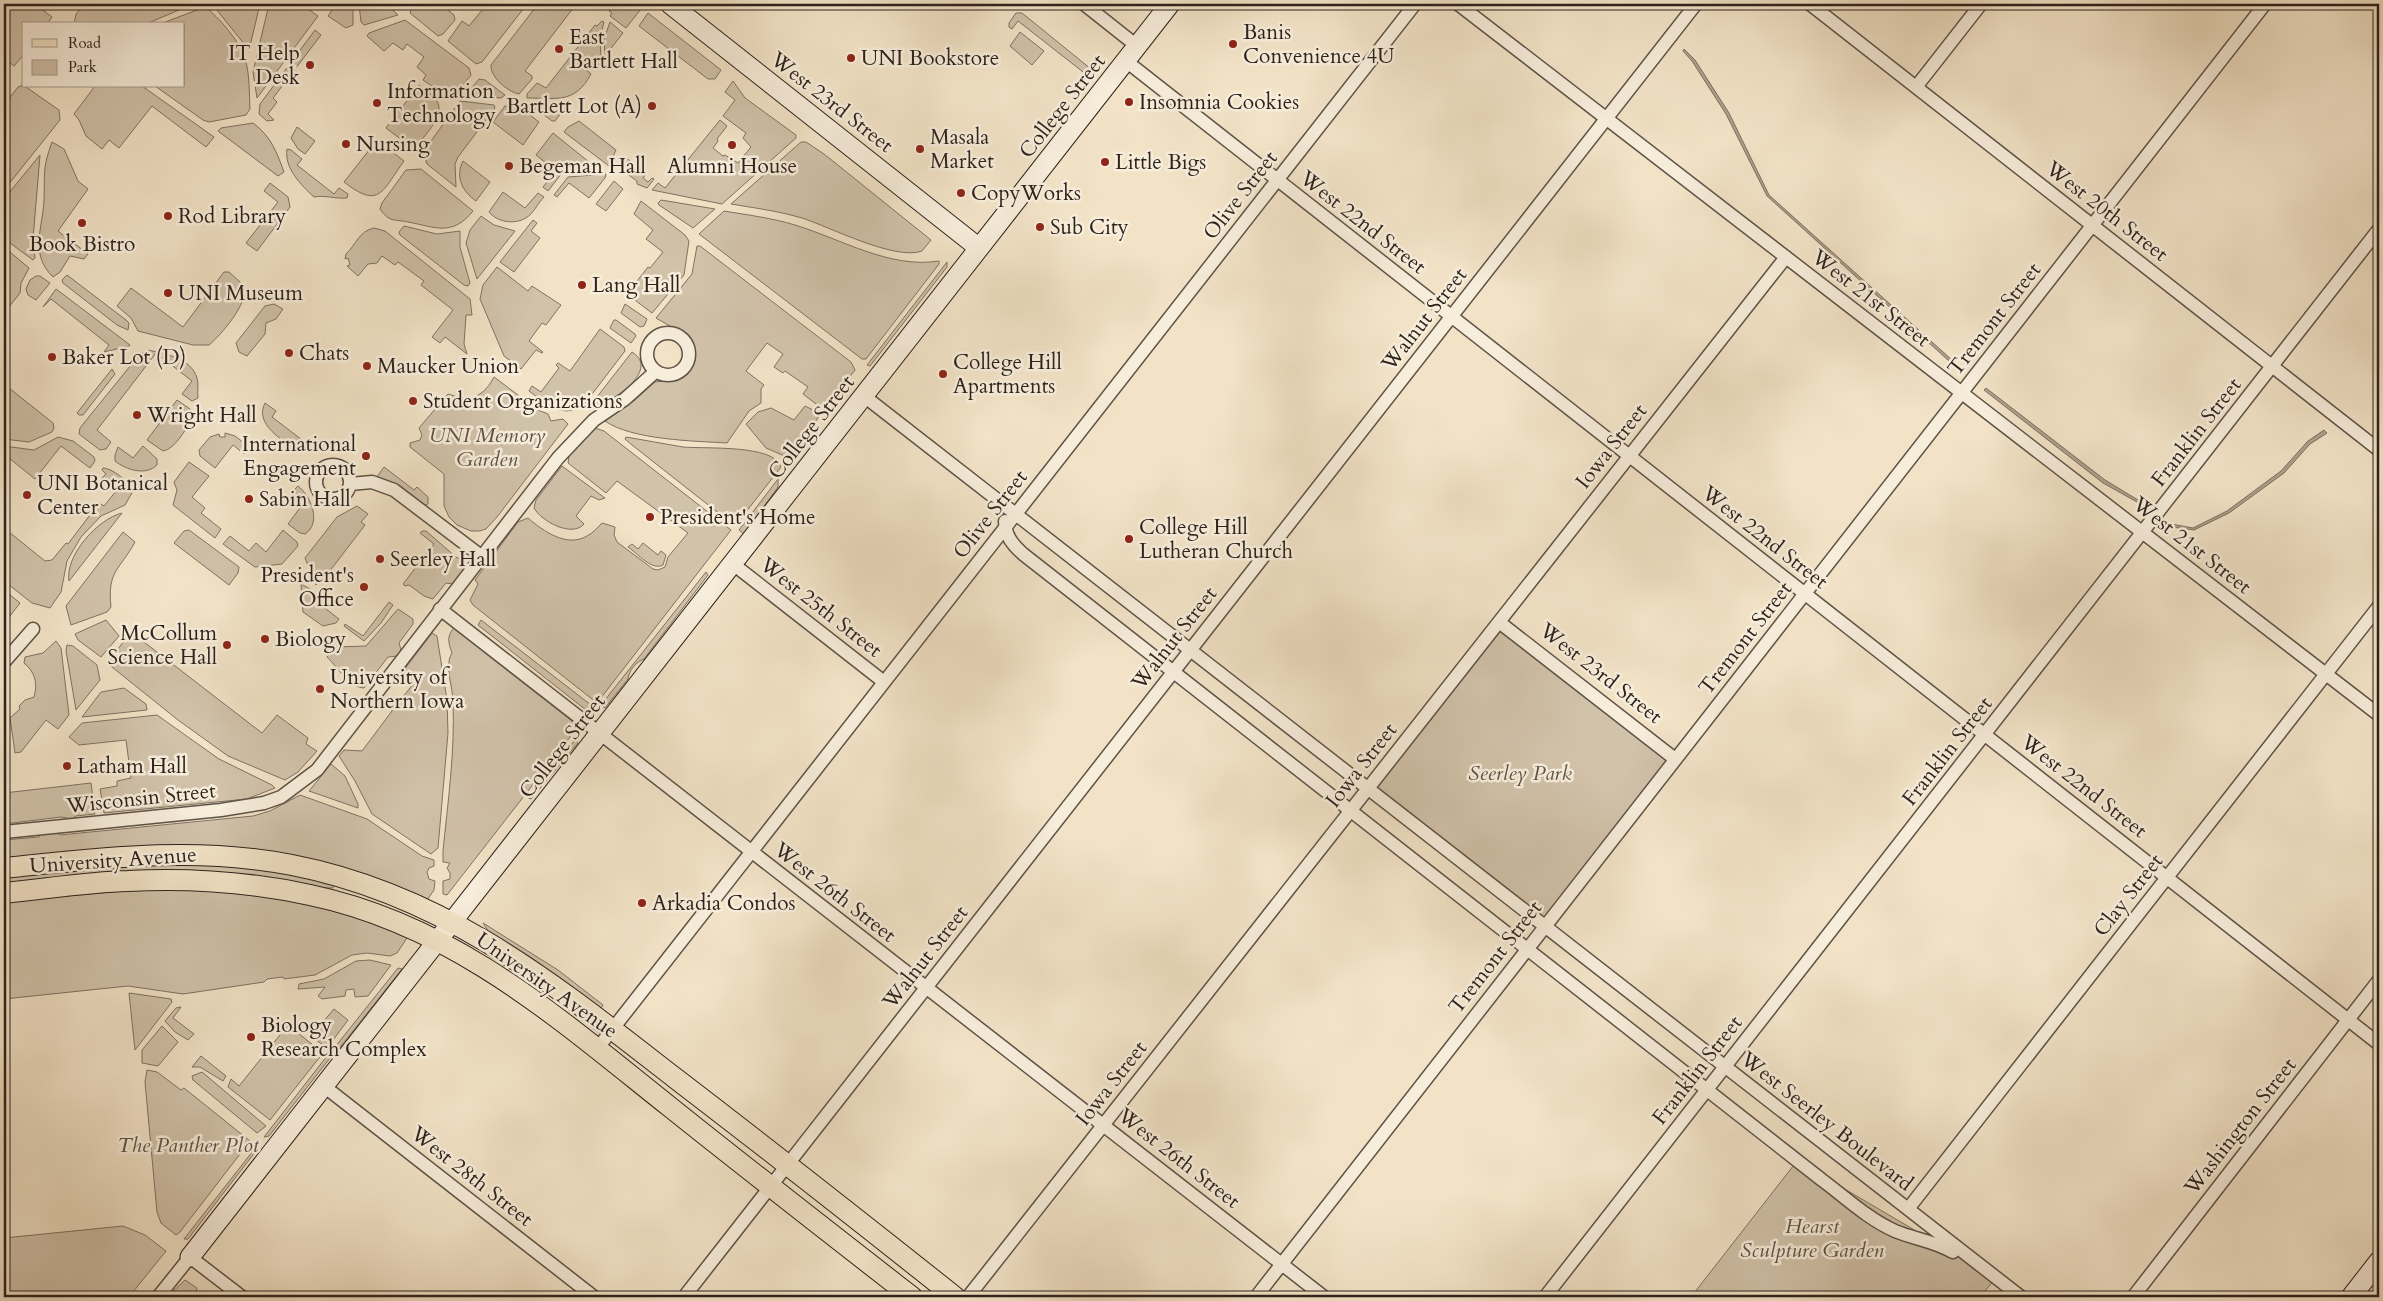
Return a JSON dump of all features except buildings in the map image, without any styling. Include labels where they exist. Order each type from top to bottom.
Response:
[{"type":"main road","name":"University Avenue","points":[[4,868],[128,855],[196,853],[244,857],[321,872],[389,894],[453,922],[525,964],[788,1164],[955,1297]]},
{"type":"main road","name":"University Avenue","points":[[4,893],[126,881],[198,880],[230,882],[285,890],[345,904],[379,915],[439,940],[512,984],[912,1297]]},
{"type":"street","name":"West 23rd Street","points":[[670,4],[975,246]]},
{"type":"street","name":"West 22nd Street","points":[[1084,4],[1131,53],[1277,180],[2379,1044]]},
{"type":"street","name":"College Street","points":[[190,1257],[734,564],[864,396],[975,246],[1170,4]]},
{"type":"street","name":"Olive Street","points":[[597,1049],[1416,4]]},
{"type":"street","name":"West 21st Street","points":[[1458,4],[1962,393],[2147,527],[2326,674],[2379,715]]},
{"type":"street","name":"Walnut Street","points":[[684,1297],[1696,4]]},
{"type":"street","name":"West 20th Street","points":[[1810,4],[2379,450]]},
{"type":"street","points":[[1916,87],[1981,4]]},
{"type":"street","name":"Tremont Street","points":[[1256,1297],[2265,4]]},
{"type":"street","name":"Franklin Street","points":[[1546,1297],[2379,230]]},
{"type":"street","name":"Iowa Street","points":[[968,1297],[1786,257]]},
{"type":"street","name":"Wisconsin Street","points":[[4,832],[221,810],[264,803],[281,797],[317,770],[564,451],[594,420],[625,399],[655,372]]},
{"type":"street","name":"West Seerley Boulevard","points":[[864,396],[2021,1297]]},
{"type":"street","name":"West Seerley Boulevard","points":[[972,480],[1004,514],[1005,527],[1011,542],[1023,554],[1510,937],[1528,949],[1881,1224],[1896,1232],[1940,1245],[1996,1278]]},
{"type":"street","points":[[350,484],[372,482],[394,490],[481,556]]},
{"type":"street","name":"West 25th Street","points":[[734,564],[884,682]]},
{"type":"street","name":"Clay Street","points":[[1908,1209],[2379,606]]},
{"type":"street","name":"West 26th Street","points":[[440,610],[1324,1297]]},
{"type":"street","name":"West 23rd Street","points":[[1499,622],[1675,760]]},
{"type":"street","points":[[4,662],[33,629]]},
{"type":"street","name":"Washington Street","points":[[2133,1297],[2379,980]]},
{"type":"street","name":"West 28th Street","points":[[325,1087],[594,1297]]},
{"type":"street","points":[[158,1297],[190,1257],[242,1297]]},
{"type":"street","points":[[2351,1297],[2379,1261]]},
{"type":"green space","points":[[4,4],[35,4],[52,17],[48,22],[22,22],[22,56],[14,66],[4,58]]},
{"type":"green space","points":[[84,4],[193,4],[151,22],[74,22],[76,14]]},
{"type":"green space","points":[[212,4],[260,4],[250,46],[245,45]]},
{"type":"green space","points":[[269,4],[301,4],[318,16],[257,98],[253,72]]},
{"type":"green space","points":[[336,4],[353,4],[353,25],[346,28],[328,16]]},
{"type":"green space","points":[[359,4],[386,4],[398,15],[364,25],[361,22]]},
{"type":"green space","points":[[413,4],[452,4],[448,10],[454,15],[455,20],[443,34],[438,36],[410,13]]},
{"type":"green space","points":[[487,4],[527,4],[482,62],[476,64],[448,41],[462,21],[469,26]]},
{"type":"green space","points":[[538,4],[569,4],[574,7],[525,71],[532,76],[532,79],[519,94],[500,83],[491,70],[491,65]]},
{"type":"green space","points":[[615,4],[636,4],[641,9],[626,28],[610,16],[612,13],[609,11]]},
{"type":"green space","points":[[205,7],[228,30],[239,45],[247,65],[250,109],[246,115],[209,122],[203,120],[158,88],[185,88],[185,22],[165,22]]},
{"type":"green space","points":[[648,13],[721,70],[715,79],[708,79],[639,26]]},
{"type":"green space","points":[[1016,13],[1022,13],[1091,69],[1087,75],[1018,21],[1012,29],[1009,27],[1009,23]]},
{"type":"green space","points":[[405,20],[469,68],[471,75],[457,92],[445,95],[423,80],[426,75],[417,67],[424,57],[407,44],[403,50],[393,43],[384,51],[367,36],[369,33]]},
{"type":"green space","points":[[602,21],[604,22],[600,37],[601,59],[599,65],[590,59],[584,68],[591,74],[585,84],[572,95],[564,97],[527,98],[527,94],[537,83],[546,88],[595,25],[597,26]]},
{"type":"green space","points":[[610,22],[623,33],[605,56],[604,39]]},
{"type":"green space","points":[[315,30],[321,35],[273,98],[277,102],[268,114],[274,120],[267,121],[259,114],[260,104]]},
{"type":"green space","points":[[1020,32],[1044,51],[1032,65],[1010,46]]},
{"type":"green space","points":[[479,79],[485,80],[505,95],[501,98],[469,96],[467,94]]},
{"type":"green space","points":[[733,81],[745,98],[796,135],[796,138],[722,204],[652,190],[658,183],[665,188],[720,120],[727,126],[713,148],[723,156],[725,155],[738,163],[751,147],[743,138],[746,133],[723,116],[735,100],[725,92]]},
{"type":"green space","points":[[22,85],[22,88],[27,88],[59,110],[60,120],[4,190],[4,105],[18,87]]},
{"type":"green space","points":[[419,85],[437,101],[439,107],[432,127],[414,149],[386,128]]},
{"type":"green space","points":[[94,88],[145,88],[214,137],[206,147],[152,106],[119,148],[109,140],[102,149],[86,136],[79,120],[74,114]]},
{"type":"green space","points":[[460,101],[494,105],[495,108],[458,157],[455,164],[456,187],[427,164],[423,152]]},
{"type":"green space","points":[[517,105],[539,122],[523,145],[493,122],[505,106]]},
{"type":"green space","points":[[567,105],[555,121],[552,121],[532,106]]},
{"type":"green space","points":[[579,121],[616,150],[609,166],[564,132],[568,127]]},
{"type":"green space","points":[[253,123],[269,139],[276,152],[284,172],[278,176],[218,131],[221,128]]},
{"type":"green space","points":[[297,127],[315,141],[305,154],[298,149],[291,138]]},
{"type":"green space","points":[[553,133],[594,166],[593,168],[562,173],[548,191],[543,187],[556,171],[536,155]]},
{"type":"green space","points":[[377,140],[404,161],[385,188],[373,196],[365,195],[344,182]]},
{"type":"green space","points":[[52,142],[64,149],[78,181],[88,189],[58,231],[88,254],[84,259],[70,256],[60,272],[53,277],[41,259],[39,250],[45,165]]},
{"type":"green space","points":[[801,142],[806,142],[824,154],[931,240],[922,251],[910,253],[896,251],[862,242],[802,218],[731,204]]},
{"type":"green space","points":[[287,149],[302,159],[297,165],[334,194],[339,188],[348,194],[347,198],[314,197],[294,176],[288,163]]},
{"type":"green space","points":[[40,155],[33,239],[35,258],[33,260],[10,243],[4,235],[4,199]]},
{"type":"green space","points":[[624,156],[646,174],[643,178],[648,182],[652,178],[654,179],[647,188],[637,184],[637,181],[619,168]]},
{"type":"green space","points":[[463,161],[490,182],[476,201],[467,193],[461,183],[460,173]]},
{"type":"green space","points":[[421,169],[473,211],[458,224],[443,228],[392,220],[387,217],[380,209],[382,203],[406,170]]},
{"type":"green space","points":[[606,174],[589,198],[569,183],[557,197],[554,195],[568,177]]},
{"type":"green space","points":[[614,181],[623,189],[606,211],[596,204]]},
{"type":"green space","points":[[270,183],[288,197],[290,207],[257,251],[246,243],[278,202],[264,191]]},
{"type":"green space","points":[[503,192],[525,208],[538,193],[544,197],[526,218],[511,222],[496,218],[489,212]]},
{"type":"green space","points":[[661,200],[715,209],[693,228],[659,205],[658,203]]},
{"type":"green space","points":[[641,201],[685,235],[689,241],[684,275],[652,313],[627,294],[648,267],[650,268],[663,252],[646,239],[653,230],[634,214]]},
{"type":"green space","points":[[724,211],[795,225],[884,257],[902,261],[939,261],[939,264],[866,359],[862,359],[699,234]]},
{"type":"green space","points":[[481,216],[494,225],[515,231],[477,279],[466,243],[470,230]]},
{"type":"green space","points":[[533,220],[537,223],[531,231],[540,238],[514,272],[500,262]]},
{"type":"green space","points":[[404,226],[437,234],[460,231],[460,247],[470,283],[468,286],[464,285],[400,235],[399,232]]},
{"type":"green space","points":[[374,228],[385,231],[470,299],[472,315],[466,315],[464,344],[467,354],[445,337],[440,343],[432,337],[453,310],[421,285],[424,281],[398,262],[395,265],[382,256],[377,263],[368,264],[358,276],[347,266],[350,265],[348,258],[345,259],[346,254],[361,235]]},
{"type":"green space","points":[[697,246],[700,246],[851,362],[855,370],[824,410],[803,394],[808,387],[785,371],[783,373],[774,367],[783,354],[767,343],[746,371],[764,385],[761,389],[761,403],[749,411],[727,443],[647,436],[617,427],[605,421],[634,401],[655,382],[676,380],[691,366],[695,351],[689,337],[656,318],[692,274]]},
{"type":"green space","points":[[4,247],[29,268],[21,283],[20,293],[4,313]]},
{"type":"green space","points":[[947,262],[947,267],[870,366],[867,365]]},
{"type":"green space","points":[[497,267],[528,291],[532,286],[561,305],[546,325],[542,323],[529,341],[543,352],[536,350],[521,369],[504,356],[480,299],[483,285]]},
{"type":"green space","points":[[224,272],[229,272],[243,286],[243,300],[233,318],[209,345],[193,345],[138,331],[131,318],[117,306],[131,288],[183,327]]},
{"type":"green space","points":[[67,275],[126,320],[129,323],[128,330],[117,325],[63,283],[62,280]]},
{"type":"green space","points":[[40,276],[50,283],[36,300],[28,295],[26,289],[30,280]]},
{"type":"green space","points":[[56,289],[130,345],[104,352],[109,345],[51,299],[43,307]]},
{"type":"green space","points":[[274,304],[283,309],[276,319],[266,323],[265,334],[247,356],[239,352],[236,343],[265,306]]},
{"type":"green space","points":[[625,304],[647,319],[644,326],[640,327],[621,313]]},
{"type":"green space","points":[[614,320],[635,334],[636,336],[631,343],[610,328]]},
{"type":"green space","points":[[600,329],[624,347],[625,351],[586,402],[577,409],[567,411],[554,409],[529,391],[532,386],[541,392],[559,368],[556,365],[558,363],[570,371]]},
{"type":"green space","points":[[148,350],[177,358],[189,366],[197,378],[198,398],[192,401],[182,394],[192,381],[156,353],[97,430],[111,442],[106,449],[100,450],[79,434],[80,428],[139,355]]},
{"type":"green space","points":[[632,352],[640,360],[641,368],[637,377],[620,394],[591,410],[593,402]]},
{"type":"green space","points":[[112,369],[115,374],[83,415],[79,415],[77,413]]},
{"type":"green space","name":"UNI Memory Garden","points":[[494,377],[538,410],[548,414],[551,421],[563,419],[568,424],[497,517],[486,529],[471,531],[457,525],[449,517],[444,506],[444,474],[410,447],[410,443],[420,440],[422,435],[419,428],[448,394],[467,400],[483,392]]},
{"type":"green space","points":[[4,384],[53,423],[54,428],[52,432],[29,442],[4,439]]},
{"type":"green space","points":[[177,400],[190,409],[191,422],[175,443],[163,451],[147,440]]},
{"type":"green space","points":[[265,403],[276,411],[272,417],[310,446],[304,450],[297,450],[271,431],[263,418]]},
{"type":"green space","points":[[805,406],[817,412],[818,418],[789,458],[766,448],[746,424],[758,412],[771,408],[794,420]]},
{"type":"green space","points":[[595,428],[604,431],[731,530],[597,703],[473,605],[470,600],[478,584],[475,580],[518,522],[528,518],[548,533],[571,540],[587,536],[602,523],[615,527],[614,535],[617,542],[653,569],[658,570],[665,567],[668,557],[688,533],[617,481],[606,493],[568,463],[569,456]]},
{"type":"green space","points":[[225,433],[235,436],[249,447],[244,454],[233,445],[215,468],[200,456],[199,450],[210,437],[219,434],[220,437],[225,437]]},
{"type":"green space","points":[[58,437],[73,441],[94,457],[95,461],[90,468],[61,446],[35,479],[4,454],[4,446],[34,450]]},
{"type":"green space","points":[[626,437],[683,447],[753,451],[766,454],[776,460],[781,467],[735,526],[632,445],[625,439]]},
{"type":"green space","points":[[143,446],[157,459],[157,465],[152,468],[136,471],[115,461],[118,447],[133,458]]},
{"type":"green space","points":[[189,462],[209,476],[192,497],[205,508],[201,513],[221,529],[215,538],[173,505],[177,490],[174,482]]},
{"type":"green space","points":[[562,466],[605,498],[599,500],[591,496],[576,516],[584,524],[579,528],[565,529],[557,526],[543,518],[534,508],[536,500]]},
{"type":"green space","points":[[384,467],[414,490],[417,487],[428,497],[428,504],[424,506],[393,483],[377,477]]},
{"type":"green space","points":[[103,468],[111,470],[120,476],[133,491],[125,505],[101,516],[81,537],[67,561],[61,592],[50,608],[32,603],[4,581],[4,528],[45,561],[52,560],[66,543],[68,544],[99,503],[104,506],[117,490],[102,478],[106,474],[102,470]]},
{"type":"green space","points":[[778,479],[778,487],[744,534],[739,530]]},
{"type":"green space","points":[[298,486],[307,496],[313,510],[313,523],[305,534],[300,533],[288,524],[305,501],[293,491]]},
{"type":"green space","points":[[357,506],[368,514],[361,522],[365,525],[326,576],[324,575],[316,585],[305,558],[337,517]]},
{"type":"green space","points":[[122,513],[69,581],[72,560],[85,540],[103,522]]},
{"type":"green space","points":[[189,530],[239,567],[238,573],[229,585],[174,543],[184,531]]},
{"type":"green space","points":[[283,530],[297,542],[298,546],[282,564],[255,567],[223,544],[230,536],[249,551],[256,543],[266,552]]},
{"type":"green space","points":[[426,531],[463,561],[465,568],[453,584],[446,583],[433,599],[424,596],[409,585],[405,586],[403,584],[434,544],[420,533]]},
{"type":"green space","points":[[123,532],[135,542],[113,578],[110,595],[111,607],[107,612],[71,625],[66,606]]},
{"type":"green space","points":[[643,543],[658,555],[661,551],[666,555],[663,565],[654,566],[650,564],[628,547],[632,544],[638,549]]},
{"type":"green space","points":[[706,572],[708,575],[644,659],[633,667],[628,679],[605,708],[601,705]]},
{"type":"green space","points":[[301,584],[312,590],[311,593],[322,602],[321,605],[339,619],[336,623],[323,626],[303,612]]},
{"type":"green space","points":[[4,590],[20,603],[7,620],[7,634],[4,639]]},
{"type":"green space","points":[[389,602],[393,605],[381,623],[364,641],[344,626],[345,624],[363,636]]},
{"type":"green space","points":[[398,609],[413,619],[413,624],[399,643],[401,650],[397,656],[388,657],[364,688],[358,687],[343,676],[327,657],[335,647],[366,646]]},
{"type":"green space","points":[[462,619],[488,642],[484,652],[572,721],[577,728],[447,895],[443,894],[443,881],[450,879],[450,873],[447,868],[450,863],[443,862],[443,851],[453,739],[453,696],[449,670],[452,653],[449,638]]},
{"type":"green space","points":[[106,620],[119,636],[101,657],[78,640],[75,634]]},
{"type":"green space","points":[[481,620],[591,705],[590,710],[586,710],[478,625]]},
{"type":"green space","name":"Seerley Park","points":[[1499,622],[1675,759],[1545,926],[1368,788]]},
{"type":"green space","points":[[131,632],[262,733],[277,715],[308,738],[306,744],[317,751],[298,772],[285,780],[228,756],[178,720],[107,663]]},
{"type":"green space","points":[[432,633],[437,636],[447,700],[448,733],[438,848],[431,854],[372,814],[355,781],[339,756],[344,750],[362,751],[392,711],[389,705],[395,699],[403,697],[413,684],[412,681],[401,679],[400,675]]},
{"type":"green space","points":[[56,641],[61,648],[69,715],[58,729],[46,720],[21,752],[15,753],[10,718],[20,709],[19,706],[25,700],[34,697],[35,692],[35,678],[31,670],[24,663],[25,657],[43,653]]},
{"type":"green space","points":[[67,645],[73,646],[97,665],[100,680],[76,710],[66,651]]},
{"type":"green space","points":[[124,688],[146,704],[147,710],[82,717],[101,692]]},
{"type":"green space","points":[[157,715],[219,759],[275,788],[247,799],[104,813],[100,789],[117,786],[117,781],[131,778],[126,740],[79,745],[69,737],[82,723]]},
{"type":"green space","points":[[575,740],[578,743],[531,799],[528,798]]},
{"type":"green space","points":[[331,764],[345,776],[358,804],[358,808],[309,791]]},
{"type":"green space","points":[[91,783],[95,814],[76,816],[72,819],[61,817],[4,824],[4,793]]},
{"type":"green space","points":[[300,795],[367,819],[422,856],[434,860],[434,866],[429,868],[427,872],[429,879],[435,881],[434,890],[427,900],[331,867],[4,860],[4,840],[39,837],[43,832],[53,830],[60,835],[253,816],[270,811]]},
{"type":"green space","points":[[126,862],[198,862],[286,873],[334,884],[333,888],[4,885],[4,875]]},
{"type":"green space","points":[[155,888],[234,893],[310,905],[373,923],[407,938],[397,953],[390,956],[367,953],[352,955],[315,975],[267,979],[264,982],[183,994],[128,986],[4,999],[4,902]]},
{"type":"green space","points":[[483,923],[558,970],[603,1005],[600,1010],[533,959],[488,931]]},
{"type":"green space","points":[[370,960],[391,965],[368,996],[355,997],[354,989],[346,990],[345,996],[322,999],[318,996],[325,987],[298,989],[299,984],[324,979],[356,961]]},
{"type":"green space","points":[[398,968],[402,969],[334,1055],[331,1052]]},
{"type":"green space","points":[[129,993],[171,999],[172,1002],[135,1050]]},
{"type":"green space","points":[[181,1007],[173,1018],[194,1034],[188,1040],[175,1032],[165,1021],[176,1008]]},
{"type":"green space","points":[[334,1009],[348,1020],[327,1048],[311,1036]]},
{"type":"green space","points":[[288,1025],[323,1053],[270,1120],[228,1087],[231,1079],[239,1086]]},
{"type":"green space","points":[[162,1026],[178,1042],[158,1066],[142,1063],[142,1050]]},
{"type":"green space","points":[[201,1056],[226,1076],[223,1081],[200,1067],[192,1067]]},
{"type":"green space","points":[[327,1056],[330,1058],[269,1136],[264,1137]]},
{"type":"green space","name":"The Panther Plot","points":[[147,1070],[157,1072],[181,1090],[184,1088],[250,1141],[176,1235],[161,1223],[157,1212],[145,1082]]},
{"type":"green space","points":[[202,1072],[266,1126],[257,1133],[193,1080],[192,1076]]},
{"type":"green space","points":[[256,1147],[256,1151],[188,1239],[184,1239]]},
{"type":"green space","name":"Hearst Sculpture Garden","points":[[1797,1161],[1996,1278],[1980,1297],[1691,1297]]},
{"type":"green space","points":[[123,1226],[145,1235],[166,1251],[129,1297],[4,1297],[4,1238]]},
{"type":"green space","points":[[185,1280],[197,1288],[196,1297],[167,1297]]},
{"type":"shaded area","points":[[1684,49],[1695,60],[1729,113],[1769,195],[1962,369],[1960,371],[1767,196],[1726,114],[1692,61],[1683,51]]},
{"type":"shaded area","points":[[1986,388],[2105,480],[2138,500],[2171,524],[2193,528],[2227,511],[2281,471],[2308,441],[2324,430],[2327,433],[2310,444],[2284,473],[2229,513],[2194,530],[2171,527],[2137,502],[2103,483],[1984,390]]},
{"type":"place","name":"Banis Convenience 4U","points":[[1233,44]]},
{"type":"place","name":"East Bartlett Hall","points":[[559,49]]},
{"type":"place","name":"UNI Bookstore","points":[[851,58]]},
{"type":"place","name":"IT Help Desk","points":[[310,65]]},
{"type":"place","name":"Insomnia Cookies","points":[[1129,102]]},
{"type":"place","name":"Information Technology","points":[[377,103]]},
{"type":"place","name":"Bartlett Lot (A)","points":[[652,106]]},
{"type":"place","name":"Nursing","points":[[346,144]]},
{"type":"place","name":"Alumni House","points":[[732,145]]},
{"type":"place","name":"Masala Market","points":[[920,149]]},
{"type":"place","name":"Little Bigs","points":[[1105,162]]},
{"type":"place","name":"Begeman Hall","points":[[509,166]]},
{"type":"place","name":"CopyWorks","points":[[961,193]]},
{"type":"place","name":"Rod Library","points":[[168,216]]},
{"type":"place","name":"Book Bistro","points":[[82,223]]},
{"type":"place","name":"Sub City","points":[[1040,227]]},
{"type":"place","name":"Lang Hall","points":[[582,285]]},
{"type":"place","name":"UNI Museum","points":[[168,293]]},
{"type":"place","name":"Chats","points":[[289,353]]},
{"type":"place","name":"Baker Lot (D)","points":[[52,357]]},
{"type":"place","name":"Maucker Union","points":[[367,366]]},
{"type":"place","name":"College Hill Apartments","points":[[943,374]]},
{"type":"place","name":"Student Organizations","points":[[413,401]]},
{"type":"place","name":"Wright Hall","points":[[137,415]]},
{"type":"place","name":"International Engagement","points":[[366,456]]},
{"type":"place","name":"UNI Botanical Center","points":[[27,495]]},
{"type":"place","name":"Sabin Hall","points":[[249,499]]},
{"type":"place","name":"President's Home","points":[[650,517]]},
{"type":"place","name":"College Hill Lutheran Church","points":[[1129,539]]},
{"type":"place","name":"Seerley Hall","points":[[380,559]]},
{"type":"place","name":"President's Office","points":[[364,587]]},
{"type":"place","name":"Biology","points":[[265,639]]},
{"type":"place","name":"McCollum Science Hall","points":[[227,645]]},
{"type":"place","name":"University of Northern Iowa","points":[[320,689]]},
{"type":"place","name":"Latham Hall","points":[[67,766]]},
{"type":"place","name":"Arkadia Condos","points":[[642,903]]},
{"type":"place","name":"Biology Research Complex","points":[[251,1037]]}]
